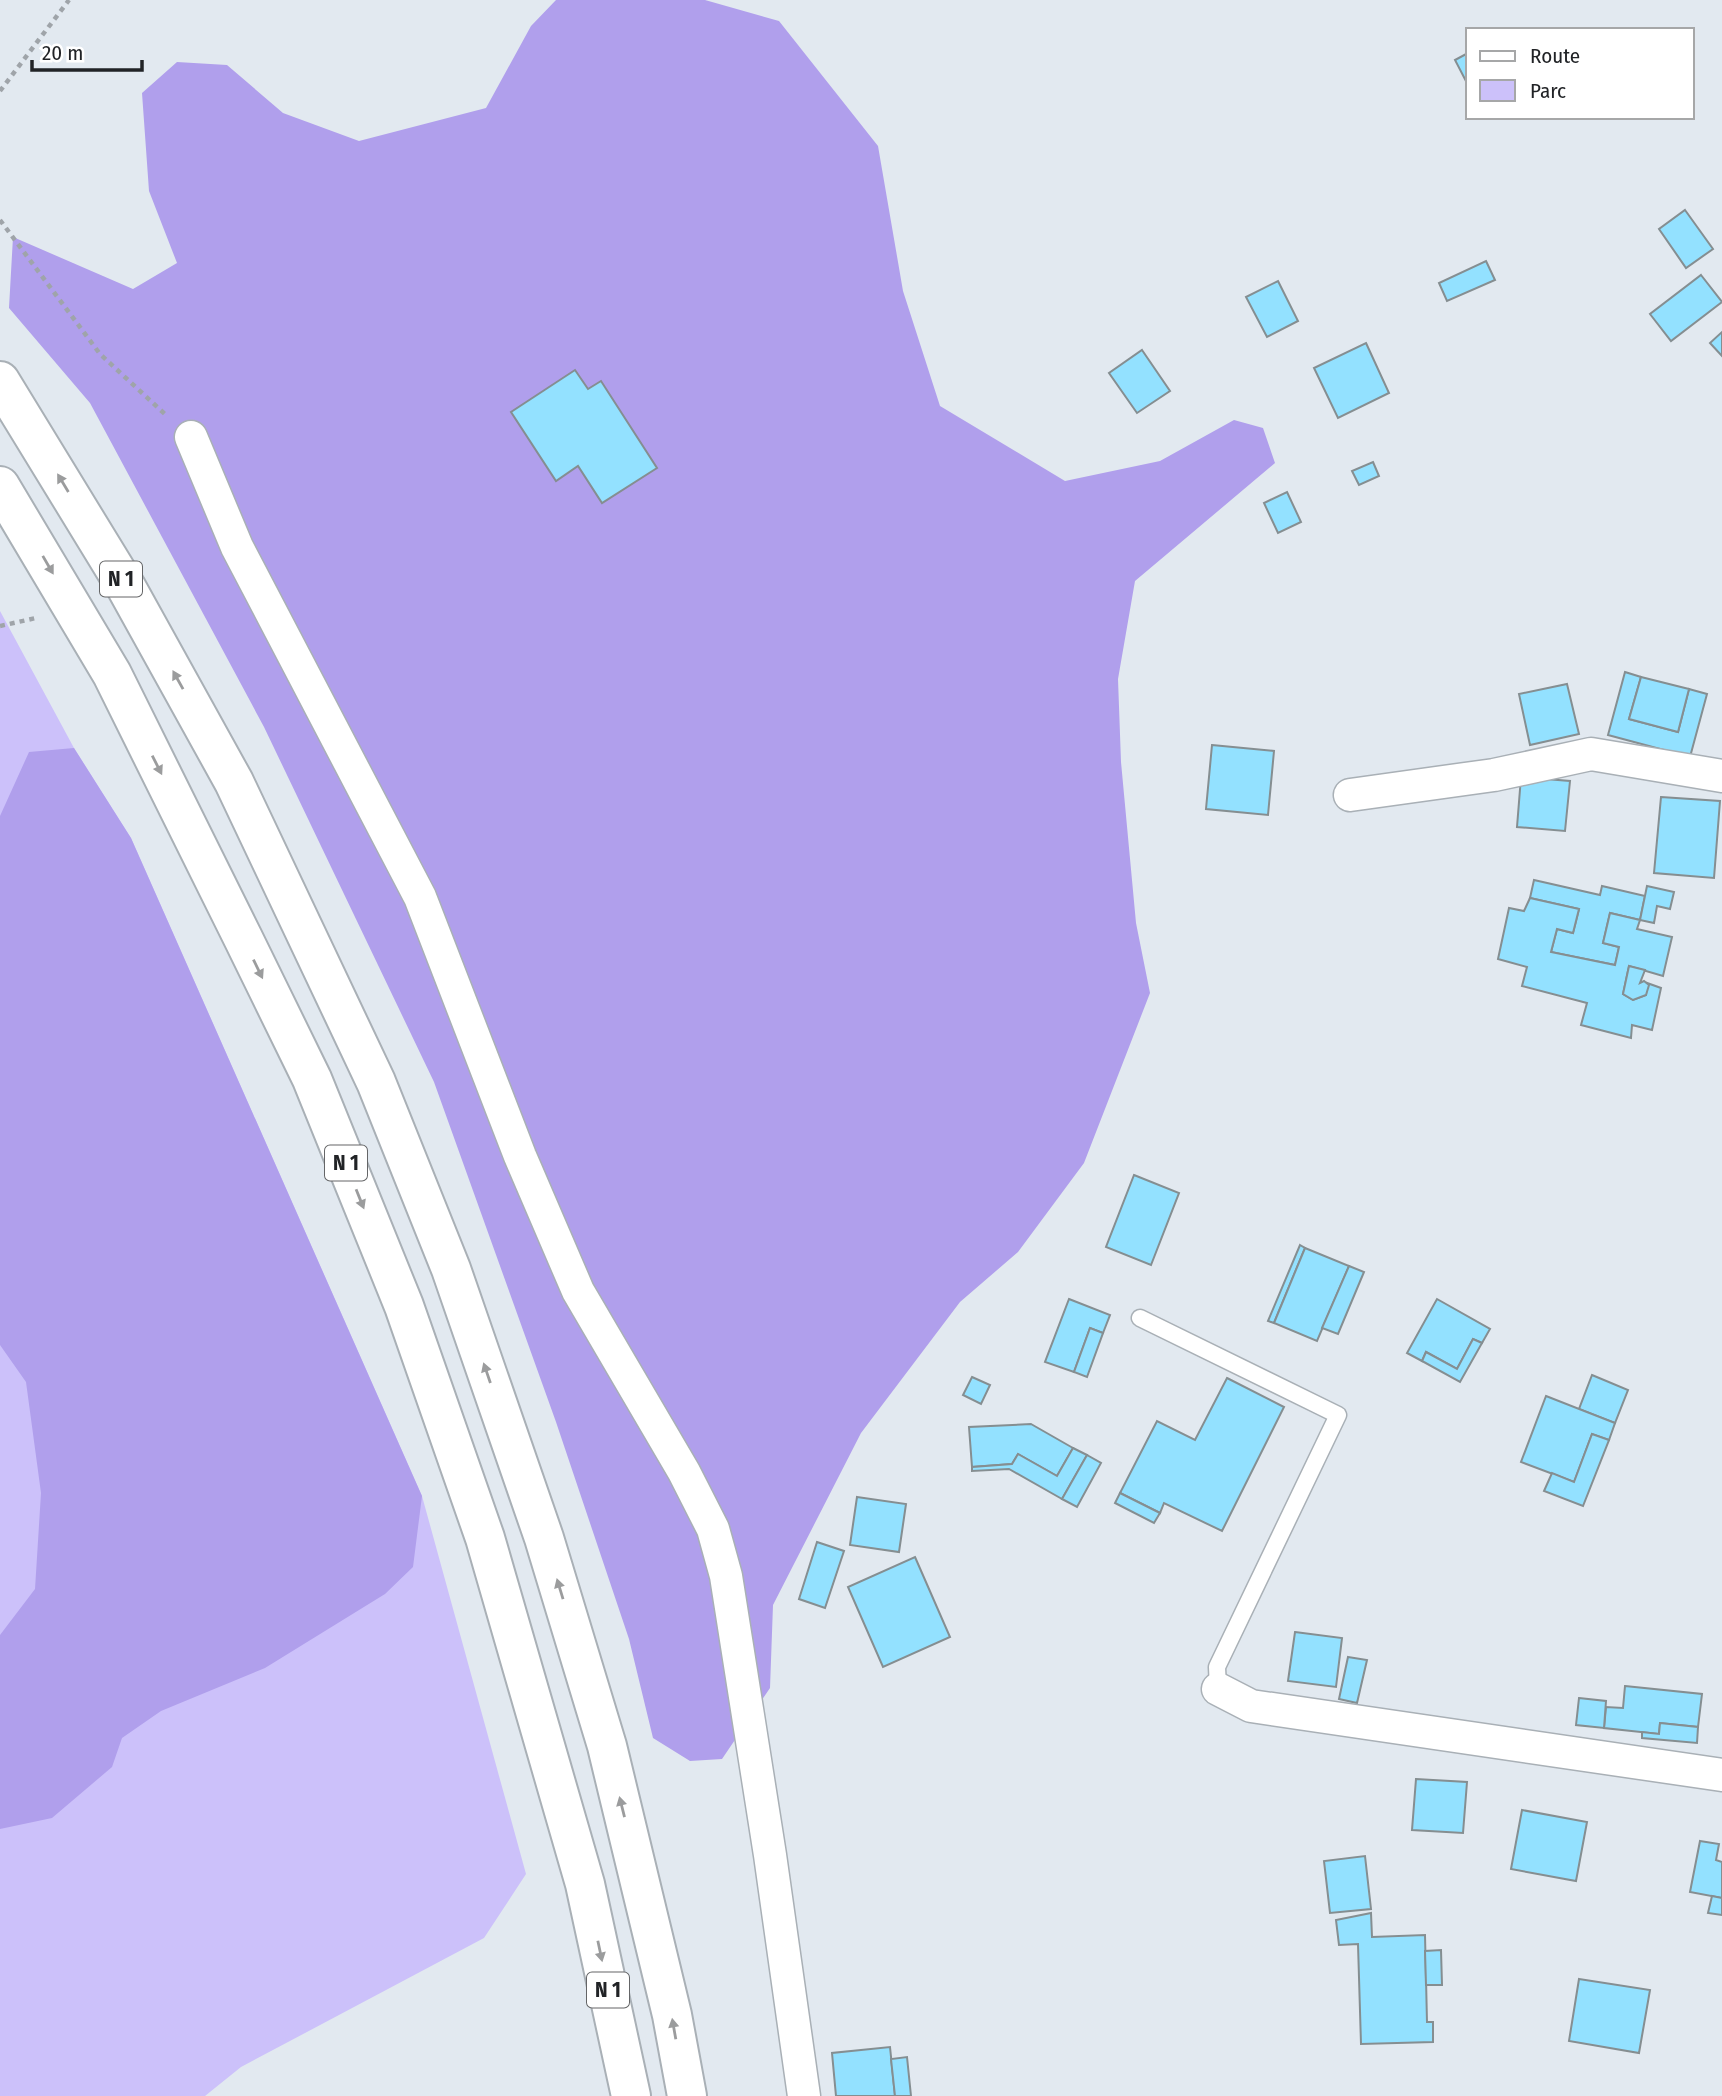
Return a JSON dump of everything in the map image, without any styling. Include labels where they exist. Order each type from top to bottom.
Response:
[{"type":"highway","name":"N 1","points":[[4,385],[126,587],[234,782],[376,1082],[451,1269],[544,1538],[607,1746],[672,2015],[687,2096]]},
{"type":"highway","name":"N 1","points":[[0,486],[112,674],[249,950],[312,1079],[404,1306],[485,1538],[585,1884],[631,2096]]},
{"type":"street","points":[[191,438],[237,547],[421,897],[520,1156],[578,1291],[684,1472],[713,1529],[726,1576],[770,1855],[804,2096]]},
{"type":"street","points":[[1350,795],[1494,775],[1591,754],[1722,776]]},
{"type":"street","points":[[1218,1689],[1251,1706],[1722,1775]]},
{"type":"lane","points":[[0,495],[27,528]]},
{"type":"lane","points":[[1140,1318],[1338,1415],[1217,1667],[1218,1689]]},
{"type":"path","points":[[0,91],[69,0]]},
{"type":"path","points":[[0,220],[100,354],[191,438]]},
{"type":"green space","points":[[0,611],[74,748],[131,838],[422,1496],[526,1874],[484,1938],[241,2067],[205,2096],[0,2096]]},
{"type":"shaded area","points":[[556,0],[705,0],[779,21],[878,146],[903,291],[940,406],[1065,481],[1160,461],[1234,420],[1263,428],[1275,463],[1135,581],[1118,679],[1121,762],[1136,923],[1150,993],[1084,1163],[1018,1252],[960,1302],[861,1433],[773,1605],[770,1688],[722,1759],[690,1761],[653,1738],[629,1639],[556,1422],[434,1082],[264,727],[90,403],[9,308],[13,237],[133,289],[177,263],[149,191],[142,93],[177,62],[227,65],[283,113],[359,141],[486,108],[531,26]]},
{"type":"shaded area","points":[[74,748],[131,838],[422,1496],[413,1567],[385,1594],[265,1668],[161,1711],[122,1738],[112,1767],[52,1818],[0,1829],[0,1635],[35,1589],[41,1493],[26,1382],[0,1345],[0,816],[29,752]]},
{"type":"building","points":[[1466,54],[1466,81],[1455,60]]},
{"type":"building","points":[[1685,210],[1713,249],[1686,268],[1659,229]]},
{"type":"building","points":[[1486,261],[1495,280],[1447,301],[1439,283]]},
{"type":"building","points":[[1701,275],[1722,302],[1671,341],[1650,314]]},
{"type":"building","points":[[1278,281],[1298,321],[1267,337],[1246,297]]},
{"type":"building","points":[[1722,332],[1722,356],[1710,343]]},
{"type":"building","points":[[1366,343],[1389,393],[1338,418],[1314,368]]},
{"type":"building","points":[[1142,350],[1170,391],[1137,413],[1109,373]]},
{"type":"building","points":[[575,370],[588,389],[601,381],[657,468],[602,503],[578,466],[556,481],[511,412]]},
{"type":"building","points":[[1373,462],[1379,476],[1359,485],[1352,471]]},
{"type":"building","points":[[1287,492],[1301,522],[1278,533],[1264,503]]},
{"type":"building","points":[[1625,672],[1641,677],[1629,719],[1678,732],[1689,689],[1707,694],[1690,757],[1608,735]]},
{"type":"building","points":[[1641,677],[1689,689],[1678,732],[1629,719]]},
{"type":"building","points":[[1567,684],[1579,734],[1530,745],[1519,694]]},
{"type":"building","points":[[1212,745],[1274,751],[1268,815],[1206,809]]},
{"type":"building","points":[[1521,777],[1570,781],[1565,831],[1517,827]]},
{"type":"building","points":[[1661,797],[1720,801],[1714,878],[1654,873]]},
{"type":"building","points":[[1534,880],[1600,895],[1602,886],[1645,896],[1640,920],[1610,913],[1603,943],[1619,947],[1615,965],[1551,952],[1557,929],[1573,933],[1579,909],[1530,898]]},
{"type":"building","points":[[1647,886],[1674,892],[1670,909],[1657,906],[1654,923],[1640,920]]},
{"type":"building","points":[[1530,898],[1579,909],[1573,933],[1557,929],[1551,952],[1615,965],[1619,947],[1603,943],[1610,913],[1640,920],[1637,929],[1672,937],[1663,976],[1629,966],[1623,994],[1633,1000],[1646,995],[1647,983],[1661,988],[1652,1030],[1632,1025],[1631,1038],[1581,1025],[1587,1003],[1522,986],[1527,967],[1498,959],[1509,908],[1524,911]]},
{"type":"building","points":[[1629,966],[1645,970],[1640,983],[1644,981],[1649,985],[1646,995],[1633,1000],[1623,994]]},
{"type":"building","points":[[1134,1175],[1179,1193],[1151,1265],[1106,1247]]},
{"type":"building","points":[[1300,1245],[1305,1248],[1274,1323],[1268,1321]]},
{"type":"building","points":[[1305,1248],[1349,1266],[1317,1341],[1274,1323]]},
{"type":"building","points":[[1349,1266],[1364,1272],[1338,1334],[1322,1328]]},
{"type":"building","points":[[1069,1299],[1110,1315],[1103,1333],[1090,1328],[1074,1372],[1045,1362]]},
{"type":"building","points":[[1437,1299],[1490,1329],[1482,1343],[1473,1339],[1457,1369],[1426,1352],[1422,1361],[1407,1353]]},
{"type":"building","points":[[1090,1328],[1103,1333],[1087,1377],[1074,1372]]},
{"type":"building","points":[[1473,1339],[1482,1343],[1460,1382],[1422,1361],[1426,1352],[1457,1369]]},
{"type":"building","points":[[1592,1375],[1628,1390],[1615,1423],[1579,1409]]},
{"type":"building","points":[[972,1377],[990,1385],[981,1404],[963,1395]]},
{"type":"building","points":[[1227,1378],[1284,1407],[1222,1531],[1164,1503],[1160,1513],[1120,1493],[1157,1421],[1195,1440]]},
{"type":"building","points":[[1546,1396],[1615,1423],[1609,1440],[1592,1434],[1574,1482],[1521,1462]]},
{"type":"building","points":[[1031,1424],[1073,1448],[1057,1476],[1018,1454],[1012,1464],[972,1467],[969,1427]]},
{"type":"building","points":[[1592,1434],[1609,1440],[1583,1506],[1544,1491],[1552,1473],[1574,1482]]},
{"type":"building","points":[[1073,1448],[1087,1455],[1062,1499],[1009,1469],[972,1471],[972,1467],[1012,1464],[1018,1454],[1057,1476]]},
{"type":"building","points":[[1087,1455],[1101,1463],[1077,1507],[1062,1499]]},
{"type":"building","points":[[1120,1493],[1160,1513],[1154,1523],[1115,1503]]},
{"type":"building","points":[[857,1497],[906,1504],[899,1552],[850,1545]]},
{"type":"building","points":[[817,1542],[844,1551],[825,1608],[799,1599]]},
{"type":"building","points":[[915,1557],[950,1637],[883,1667],[848,1587]]},
{"type":"building","points":[[1295,1632],[1342,1638],[1336,1687],[1288,1681]]},
{"type":"building","points":[[1348,1657],[1367,1660],[1357,1703],[1339,1699]]},
{"type":"building","points":[[1625,1686],[1702,1694],[1698,1727],[1660,1723],[1659,1734],[1604,1728],[1606,1707],[1623,1708]]},
{"type":"building","points":[[1579,1698],[1606,1701],[1604,1728],[1576,1725]]},
{"type":"building","points":[[1660,1723],[1698,1727],[1697,1743],[1642,1738],[1642,1732],[1659,1734]]},
{"type":"building","points":[[1416,1779],[1467,1782],[1463,1833],[1412,1830]]},
{"type":"building","points":[[1522,1810],[1587,1822],[1576,1881],[1511,1869]]},
{"type":"building","points":[[1700,1841],[1719,1844],[1716,1860],[1722,1862],[1722,1898],[1690,1892]]},
{"type":"building","points":[[1365,1856],[1371,1909],[1330,1913],[1324,1861]]},
{"type":"building","points":[[1712,1896],[1722,1898],[1722,1915],[1708,1913]]},
{"type":"building","points":[[1371,1913],[1372,1937],[1425,1935],[1427,2022],[1433,2022],[1433,2042],[1361,2044],[1358,1944],[1339,1945],[1336,1920]]},
{"type":"building","points":[[1441,1950],[1442,1985],[1426,1985],[1425,1951]]},
{"type":"building","points":[[1579,1979],[1650,1990],[1639,2053],[1569,2041]]},
{"type":"building","points":[[890,2047],[895,2096],[836,2096],[832,2053]]},
{"type":"building","points":[[907,2057],[911,2096],[895,2096],[891,2059]]}]
